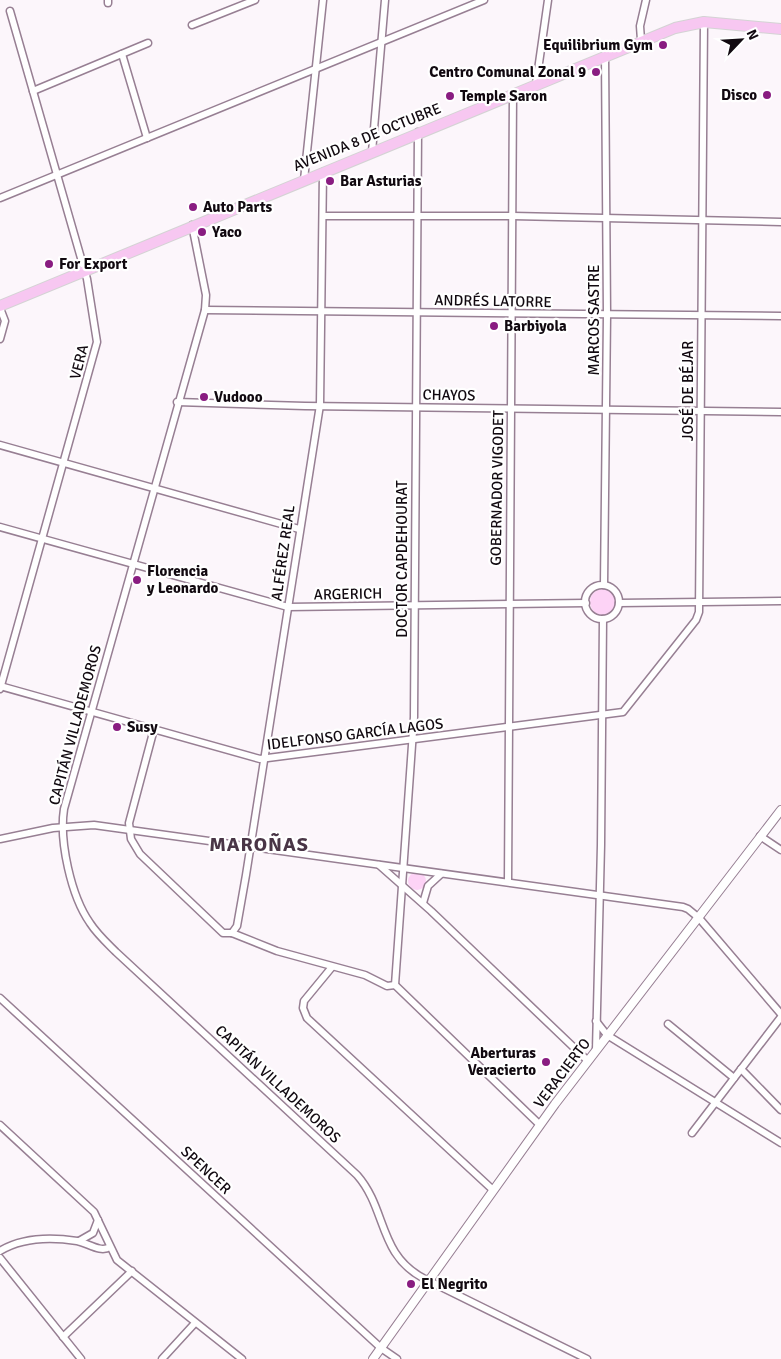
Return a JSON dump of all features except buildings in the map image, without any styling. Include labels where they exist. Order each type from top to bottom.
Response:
[{"type":"main road","name":"AVENIDA 8 DE OCTUBRE","points":[[0,307],[192,225],[605,55],[684,25],[704,22],[781,29]]},
{"type":"street","points":[[192,25],[255,0]]},
{"type":"street","points":[[304,180],[323,0]]},
{"type":"street","points":[[372,152],[385,0]]},
{"type":"street","points":[[0,198],[484,0]]},
{"type":"street","points":[[536,84],[548,0]]},
{"type":"street","points":[[642,40],[640,26],[646,0]]},
{"type":"street","name":"VERA","points":[[0,687],[96,350],[96,331],[84,270],[10,11]]},
{"type":"street","name":"JOSÉ DE BÉJAR","points":[[602,716],[623,712],[642,691],[696,620],[699,602],[704,22]]},
{"type":"street","points":[[33,91],[148,43]]},
{"type":"street","points":[[122,54],[147,138]]},
{"type":"street","name":"MARCOS SASTRE","points":[[604,585],[607,315],[605,55]]},
{"type":"street","name":"GOBERNADOR VIGODET","points":[[508,882],[513,94]]},
{"type":"street","name":"DOCTOR CAPDEHOURAT","points":[[395,985],[413,739],[418,132]]},
{"type":"street","name":"ALFÉREZ REAL","points":[[232,933],[237,926],[320,405],[323,172]]},
{"type":"street","points":[[322,216],[513,216],[781,222]]},
{"type":"street","name":"CAPITÁN VILLADEMOROS","points":[[192,225],[206,294],[205,310],[177,402],[64,809],[62,827],[78,901],[93,928],[357,1175],[373,1197],[386,1237],[394,1252],[418,1275],[587,1359]]},
{"type":"street","points":[[0,307],[5,321],[0,339]]},
{"type":"street","name":"ANDRÉS LATORRE","points":[[205,310],[781,316]]},
{"type":"street","name":"CHAYOS","points":[[177,402],[781,412]]},
{"type":"street","points":[[0,445],[153,490],[299,529]]},
{"type":"street","name":"ARGERICH","points":[[0,527],[288,607],[586,603]]},
{"type":"street","points":[[604,585],[609,586],[617,593],[619,604],[616,613],[603,619],[593,616],[586,603],[589,592],[598,586],[604,585]]},
{"type":"street","points":[[619,604],[781,601]]},
{"type":"street","points":[[596,1050],[603,619]]},
{"type":"street","name":"IDELFONSO GARCÍA LAGOS","points":[[0,687],[257,758],[602,716]]},
{"type":"street","points":[[154,729],[130,818],[129,829],[132,842],[140,854],[220,931],[232,933],[277,951],[365,975],[387,986],[395,985],[540,1125]]},
{"type":"street","name":"VERACIERTO","points":[[373,1359],[540,1125],[781,810]]},
{"type":"street","points":[[0,839],[62,827],[94,825],[600,895],[688,909],[698,918],[781,1015],[692,1133]]},
{"type":"street","points":[[760,836],[781,850]]},
{"type":"street","points":[[379,865],[423,903],[588,1061]]},
{"type":"street","points":[[423,903],[428,886],[441,874]]},
{"type":"street","points":[[332,967],[304,1001],[303,1008],[307,1018],[493,1190]]},
{"type":"street","name":"SPENCER","points":[[0,998],[381,1348],[397,1359]]},
{"type":"street","points":[[596,1021],[607,1035],[781,1143]]},
{"type":"street","points":[[668,1024],[734,1078]]},
{"type":"street","points":[[741,1069],[781,1110]]},
{"type":"street","points":[[0,1125],[88,1206],[98,1220],[118,1260],[242,1359]]},
{"type":"street","points":[[79,1241],[93,1233],[98,1220]]},
{"type":"street","points":[[0,1251],[29,1240],[56,1238],[79,1241],[101,1250],[110,1247]]},
{"type":"street","points":[[0,1258],[81,1359]]},
{"type":"street","points":[[63,1337],[132,1271]]},
{"type":"street","points":[[162,1359],[196,1323]]},
{"type":"shaded area","points":[[603,589],[612,593],[616,602],[612,611],[603,615],[594,611],[590,602],[594,593]]},
{"type":"shaded area","points":[[413,872],[421,872],[426,877],[424,888],[413,890],[408,885],[408,877]]},
{"type":"place","name":"Equilibrium Gym","points":[[663,45]]},
{"type":"place","name":"Centro Comunal Zonal 9","points":[[596,72]]},
{"type":"place","name":"Disco","points":[[767,95]]},
{"type":"place","name":"Temple Saron","points":[[450,96]]},
{"type":"place","name":"Bar Asturias","points":[[330,181]]},
{"type":"place","name":"Auto Parts","points":[[193,207]]},
{"type":"place","name":"Yaco","points":[[202,232]]},
{"type":"place","name":"For Export","points":[[49,264]]},
{"type":"place","name":"Barbiyola","points":[[494,326]]},
{"type":"place","name":"Vudooo","points":[[204,397]]},
{"type":"place","name":"Florencia y Leonardo","points":[[137,580]]},
{"type":"place","name":"Susy","points":[[117,727]]},
{"type":"place","name":"Aberturas Veracierto","points":[[546,1062]]},
{"type":"place","name":"El Negrito","points":[[411,1284]]},
{"type":"district","name":"MAROÑAS","points":[[259,844]]}]
